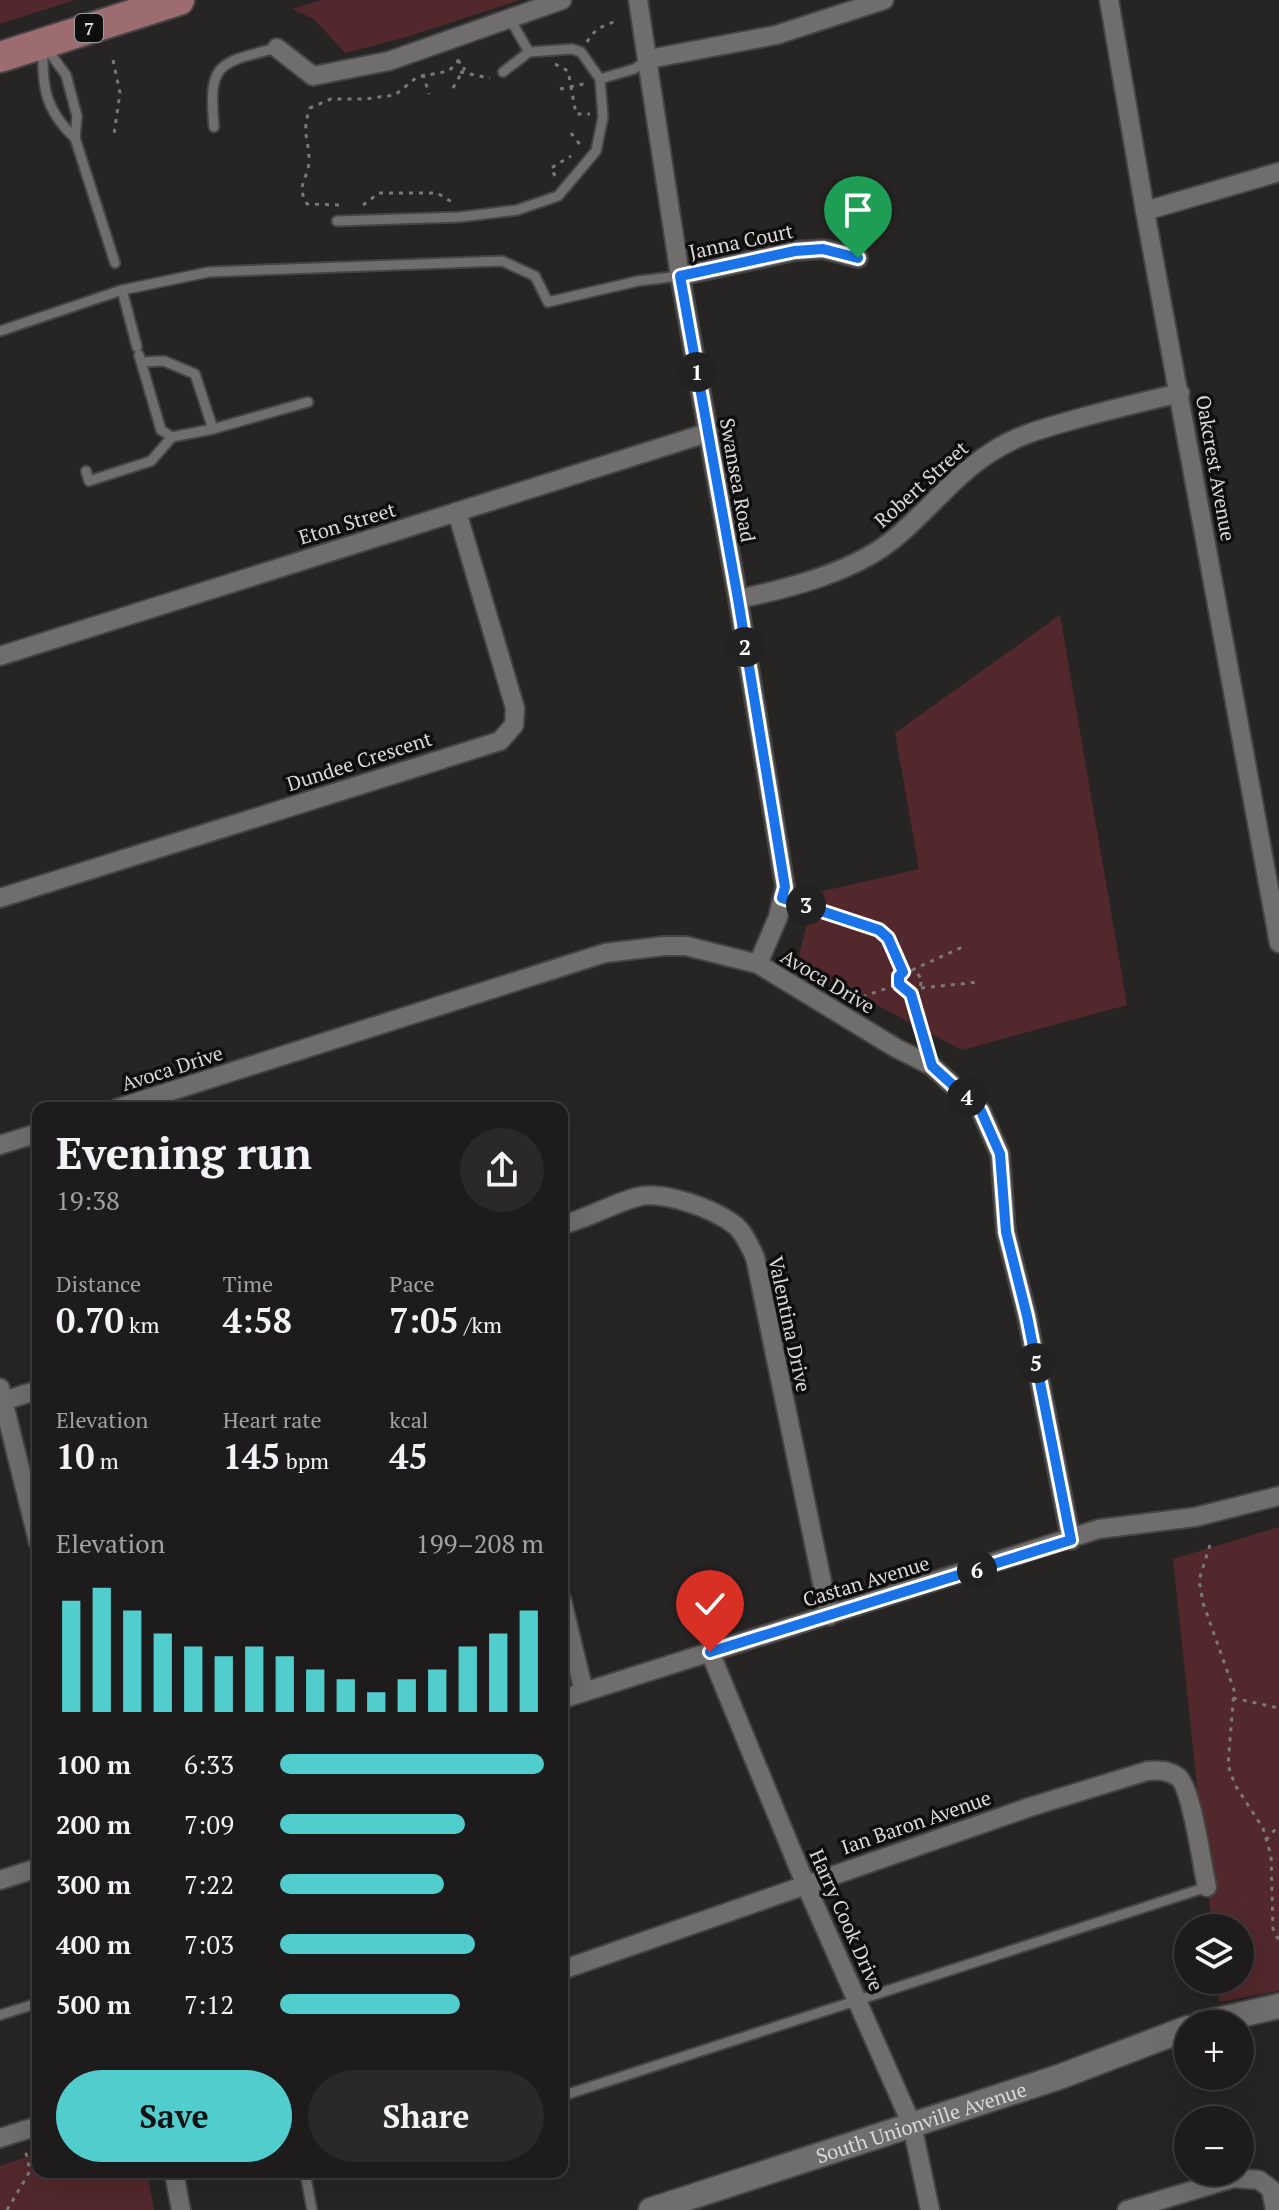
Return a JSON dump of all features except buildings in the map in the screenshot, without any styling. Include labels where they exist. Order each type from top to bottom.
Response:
[{"type":"main road","name":"7","points":[[0,57],[179,0]]},
{"type":"street","points":[[277,48],[313,76],[389,61],[562,0]]},
{"type":"street","name":"Swansea Road","points":[[638,0],[680,276],[738,599],[785,887],[778,917],[758,964]]},
{"type":"street","points":[[649,59],[776,35],[884,0]]},
{"type":"street","name":"Oakcrest Avenue","points":[[1109,0],[1279,943]]},
{"type":"street","points":[[1145,211],[1279,172]]},
{"type":"street","name":"Janna Court","points":[[680,276],[795,251],[823,249],[858,258]]},
{"type":"street","name":"Robert Street","points":[[738,599],[777,591],[816,578],[850,565],[889,543],[955,480],[989,453],[1028,432],[1180,393]]},
{"type":"street","name":"Eton Street","points":[[0,656],[707,433]]},
{"type":"street","name":"Dundee Crescent","points":[[0,898],[500,741],[514,725],[515,708],[457,512]]},
{"type":"street","name":"Avoca Drive","points":[[137,1102],[605,953],[686,946],[758,964],[896,1048],[932,1066],[981,1111],[1000,1154],[1006,1232],[1027,1316],[1071,1540]]},
{"type":"street","points":[[0,1145],[32,1135]]},
{"type":"street","name":"Valentina Drive","points":[[568,1223],[639,1196],[672,1197],[736,1226],[747,1240],[755,1257],[829,1616]]},
{"type":"street","points":[[32,1391],[1,1397],[32,1518]]},
{"type":"street","name":"Castan Avenue","points":[[568,1697],[1099,1529],[1195,1517],[1279,1496]]},
{"type":"street","points":[[568,1626],[584,1692]]},
{"type":"street","name":"Harry Cook Drive","points":[[710,1652],[805,1883],[912,2125],[930,2210]]},
{"type":"street","name":"Ian Baron Avenue","points":[[568,1968],[805,1883],[1147,1771],[1163,1770],[1180,1778],[1188,1794],[1207,1887]]},
{"type":"street","points":[[0,1880],[32,1870]]},
{"type":"street","points":[[1254,2012],[1279,2006]]},
{"type":"street","name":"South Unionville Avenue","points":[[651,2210],[1059,2077],[1174,2033]]},
{"type":"street","points":[[0,2138],[29,2128]]},
{"type":"street","points":[[175,2178],[181,2210]]},
{"type":"street","points":[[1127,2210],[1234,2178],[1259,2180],[1271,2189],[1275,2210]]},
{"type":"lane","points":[[510,19],[529,52]]},
{"type":"lane","points":[[43,43],[42,82],[57,121],[75,138]]},
{"type":"lane","points":[[43,43],[66,75],[77,116],[75,138],[115,263]]},
{"type":"lane","points":[[214,127],[211,96],[215,75],[232,60],[277,48]]},
{"type":"lane","points":[[337,221],[460,217],[517,210],[558,196],[596,151],[603,117],[600,79],[581,52],[572,49],[529,52],[498,76]]},
{"type":"lane","points":[[600,79],[634,69],[649,59]]},
{"type":"lane","points":[[0,331],[122,290],[209,272],[502,261],[535,276],[548,302],[638,281],[680,276]]},
{"type":"lane","points":[[122,290],[161,430],[172,437]]},
{"type":"lane","points":[[139,355],[195,374],[213,429]]},
{"type":"lane","points":[[86,471],[89,481],[151,461],[172,437],[213,429],[308,402]]},
{"type":"lane","points":[[568,2094],[1207,1887]]},
{"type":"lane","points":[[0,2015],[32,2005]]},
{"type":"lane","points":[[307,2178],[312,2210]]},
{"type":"path","points":[[348,206],[307,204],[303,197],[301,187],[310,163],[304,125],[310,108],[331,99],[395,95],[423,74],[449,71],[458,61],[460,36]]},
{"type":"path","points":[[113,60],[120,93],[114,134]]},
{"type":"path","points":[[548,60],[568,71],[576,114],[590,114]]},
{"type":"path","points":[[453,88],[465,67],[458,61]]},
{"type":"path","points":[[460,72],[498,76]]},
{"type":"path","points":[[423,74],[429,94]]},
{"type":"path","points":[[560,89],[600,79]]},
{"type":"path","points":[[571,133],[581,146],[584,138]]},
{"type":"path","points":[[557,181],[551,168],[573,155]]},
{"type":"path","points":[[356,205],[365,204],[379,193],[406,192],[437,193],[458,205]]},
{"type":"path","points":[[782,898],[879,930],[888,938],[903,972]]},
{"type":"path","points":[[899,984],[899,976],[903,972],[965,946]]},
{"type":"path","points":[[912,970],[922,984],[921,988]]},
{"type":"path","points":[[911,994],[921,988],[979,982]]},
{"type":"path","points":[[830,1008],[899,984]]},
{"type":"path","points":[[899,984],[911,994],[932,1066]]},
{"type":"path","points":[[1210,1545],[1199,1580],[1203,1603],[1234,1690],[1228,1765],[1235,1785],[1263,1828],[1271,1856],[1273,1929],[1279,1941]]},
{"type":"path","points":[[1233,1698],[1279,1708]]},
{"type":"path","points":[[1266,1840],[1279,1825]]},
{"type":"path","points":[[7,2210],[30,2171],[29,2128]]},
{"type":"shaded area","points":[[0,0],[75,0],[0,24]]},
{"type":"shaded area","points":[[321,0],[520,0],[403,38],[345,53],[314,19],[292,9]]},
{"type":"shaded area","points":[[1060,615],[1127,1005],[962,1050],[797,963],[815,893],[919,869],[895,733]]},
{"type":"shaded area","points":[[1279,1527],[1279,1991],[1219,2002],[1218,1994],[1254,1994],[1254,1914],[1211,1914],[1173,1559]]},
{"type":"shaded area","points":[[32,2155],[32,2178],[148,2178],[154,2210],[0,2210],[0,2166]]},
{"type":"route","points":[[710,1652],[1071,1540],[1027,1316],[1006,1232],[1000,1154],[981,1111],[932,1066],[911,994],[901,989],[899,984],[899,976],[903,972],[888,938],[879,930],[782,898],[785,887],[738,599],[680,276],[795,251],[823,249],[858,258]]}]
